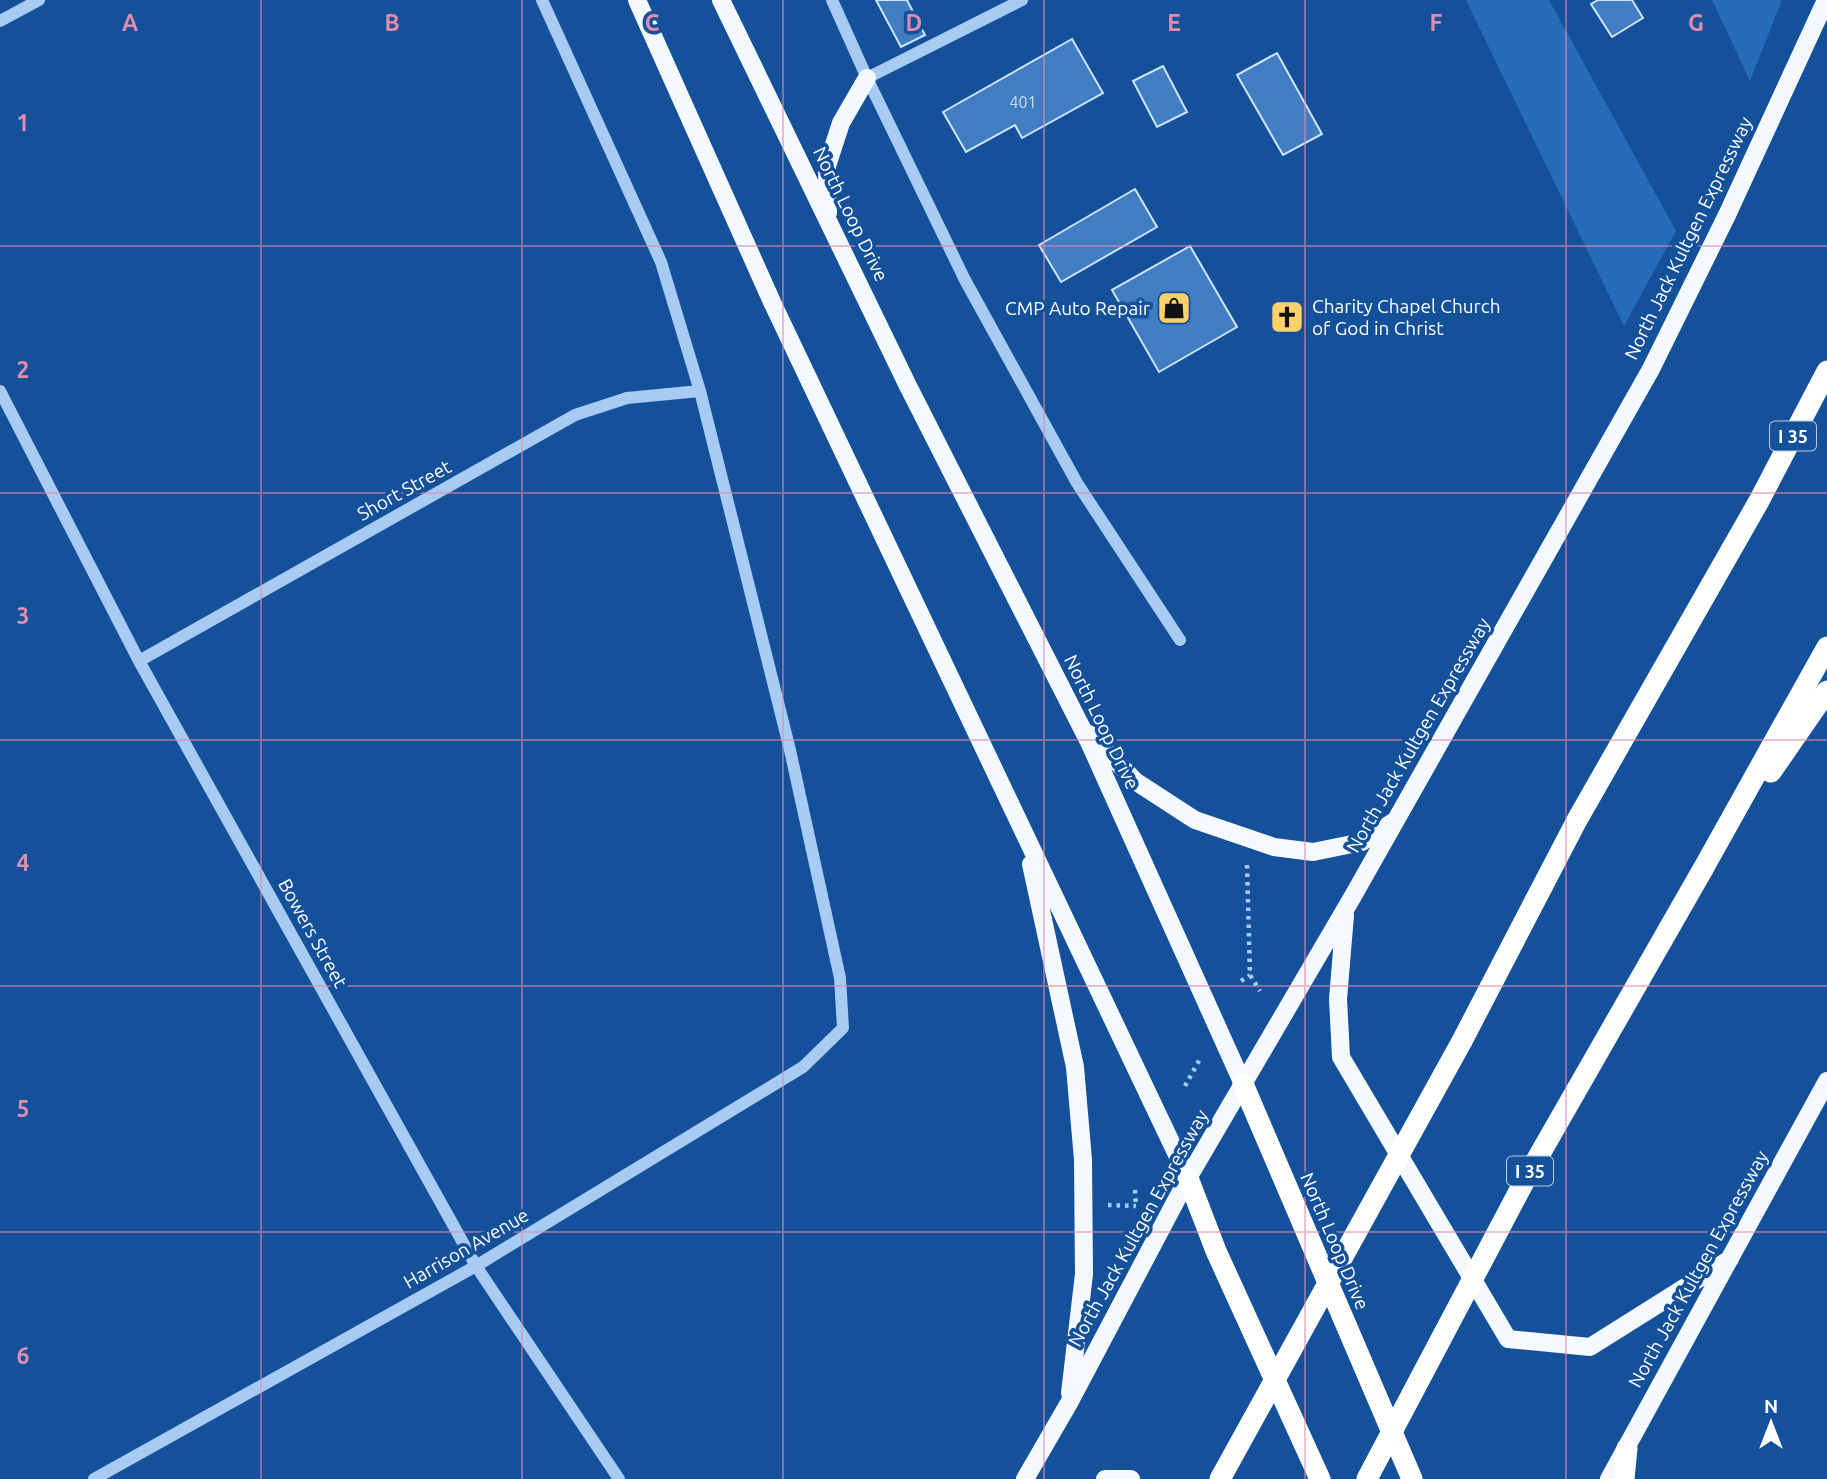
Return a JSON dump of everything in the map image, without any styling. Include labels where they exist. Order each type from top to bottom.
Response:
[{"type":"highway","name":"I 35","points":[[1220,1479],[1462,1041],[1577,820],[1759,501],[1827,371]]},
{"type":"highway","name":"I 35","points":[[1367,1479],[1525,1180],[1827,647]]},
{"type":"highway","points":[[1703,869],[1827,691]]},
{"type":"highway","name":"North Loop Drive","points":[[1243,1084],[1412,1479]]},
{"type":"highway","points":[[1188,1178],[1216,1251],[1320,1479]]},
{"type":"highway","points":[[1624,1479],[1626,1448]]},
{"type":"main road","points":[[637,0],[772,302],[1188,1178]]},
{"type":"main road","name":"North Loop Drive","points":[[721,0],[908,386],[1078,721],[1243,1084]]},
{"type":"main road","name":"North Jack Kultgen Expressway","points":[[1025,1479],[1069,1403],[1188,1178],[1396,820],[1651,369],[1727,215],[1826,0]]},
{"type":"main road","points":[[829,220],[827,166],[841,123],[867,78]]},
{"type":"main road","points":[[1078,721],[1135,781],[1195,820],[1265,844],[1313,852],[1362,842],[1396,820]]},
{"type":"main road","points":[[1023,829],[1075,1067],[1081,1134],[1085,1217],[1084,1274],[1069,1403]]},
{"type":"main road","points":[[1345,908],[1338,999],[1341,1057],[1508,1339],[1590,1347],[1730,1259]]},
{"type":"main road","name":"North Jack Kultgen Expressway","points":[[1609,1479],[1827,1081]]},
{"type":"main road","points":[[1105,1479],[1131,1479]]},
{"type":"street","points":[[0,21],[39,0]]},
{"type":"street","points":[[542,0],[661,262],[700,391]]},
{"type":"street","points":[[832,0],[965,281],[1070,471],[1180,640]]},
{"type":"street","points":[[867,78],[1022,0]]},
{"type":"street","name":"Bowers Street","points":[[0,391],[139,661],[476,1266],[619,1479]]},
{"type":"street","name":"Short Street","points":[[139,661],[575,415],[627,398],[700,391]]},
{"type":"street","name":"Harrison Avenue","points":[[94,1479],[476,1266],[803,1067],[843,1028],[840,978],[790,750],[700,391]]},
{"type":"path","points":[[1246,859],[1250,975],[1260,991]]},
{"type":"path","points":[[1241,981],[1250,975]]},
{"type":"path","points":[[1185,1086],[1202,1056]]},
{"type":"path","points":[[1135,1190],[1137,1218]]},
{"type":"path","points":[[1107,1205],[1136,1206]]},
{"type":"shaded area","points":[[1466,0],[1549,0],[1676,231],[1624,326]]},
{"type":"shaded area","points":[[1712,0],[1782,0],[1750,81]]},
{"type":"building","points":[[876,0],[907,0],[925,35],[901,47]]},
{"type":"building","points":[[1598,0],[1632,0],[1643,18],[1612,37],[1591,4]]},
{"type":"building","points":[[1072,39],[1103,93],[1022,138],[1015,125],[966,152],[943,112]]},
{"type":"building","points":[[1277,53],[1322,134],[1283,155],[1237,75]]},
{"type":"building","points":[[1163,66],[1187,112],[1157,127],[1133,81]]},
{"type":"building","points":[[1135,189],[1157,227],[1061,282],[1039,245]]},
{"type":"building","name":"CMP Auto Repair","points":[[1190,246],[1237,327],[1159,372],[1112,290]]},
{"type":"place","name":"CMP Auto Repair","points":[[1174,308]]},
{"type":"place","name":"Charity Chapel Church of God in Christ","points":[[1287,317]]}]
